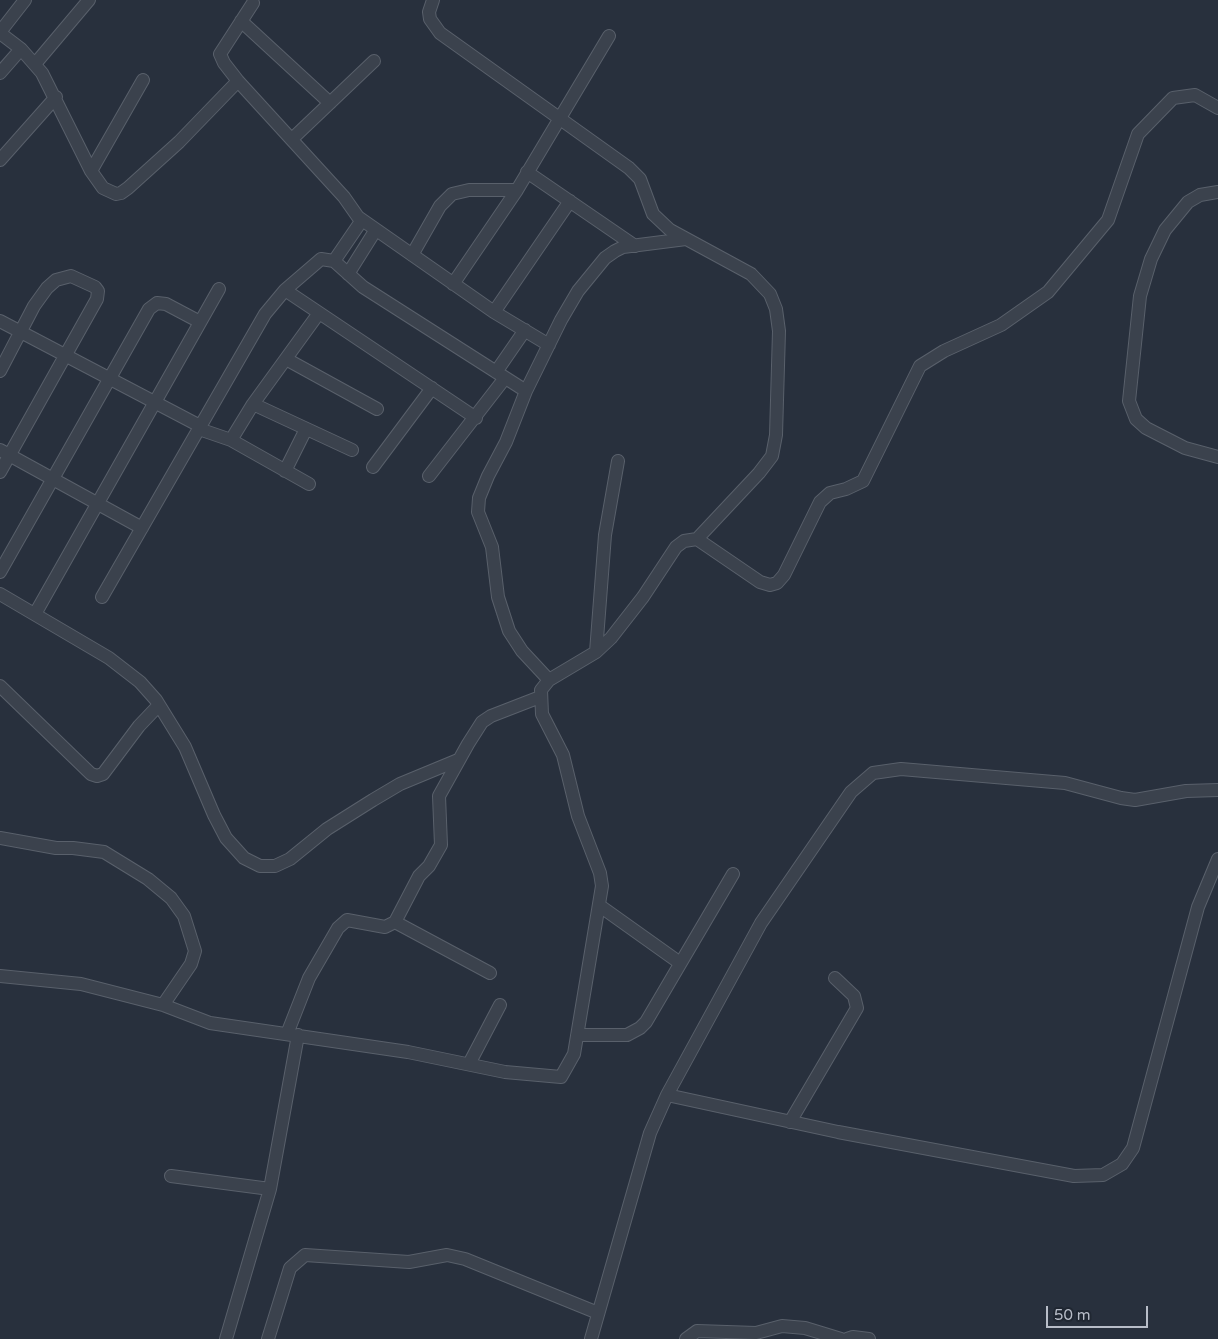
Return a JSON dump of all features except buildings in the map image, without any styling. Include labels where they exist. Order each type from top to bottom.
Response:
[{"type":"street","points":[[25,0],[0,33],[21,49],[35,64],[56,97],[91,171],[109,192],[121,193],[179,142],[238,82]]},
{"type":"street","points":[[35,64],[89,0]]},
{"type":"street","points":[[0,976],[80,984],[162,1005],[210,1022],[469,1064],[505,1072],[561,1077],[574,1054],[602,886],[600,873],[578,816],[563,755],[542,714],[541,690],[549,680],[596,652],[611,638],[643,597],[676,547],[684,541],[697,539],[759,473],[772,456],[776,435],[779,332],[776,309],[764,285],[752,274],[670,230],[653,214],[644,188],[636,173],[432,26],[429,12],[433,0]]},
{"type":"street","points":[[253,3],[220,54],[224,63],[238,82],[344,197],[360,219],[494,312],[549,344]]},
{"type":"street","points":[[241,21],[330,104]]},
{"type":"street","points":[[453,284],[516,190],[609,36]]},
{"type":"street","points":[[0,73],[21,49]]},
{"type":"street","points":[[292,140],[374,62]]},
{"type":"street","points":[[91,171],[143,80]]},
{"type":"street","points":[[697,539],[760,582],[770,585],[777,584],[784,575],[807,527],[825,497],[830,493],[855,486],[863,481],[920,366],[944,351],[1001,325],[1048,292],[1108,220],[1138,134],[1173,98],[1195,95],[1218,108]]},
{"type":"street","points":[[0,160],[56,97]]},
{"type":"street","points":[[527,172],[635,246]]},
{"type":"street","points":[[412,256],[440,206],[452,194],[469,190],[516,190]]},
{"type":"street","points":[[1218,192],[1200,194],[1188,202],[1165,230],[1151,259],[1140,296],[1129,401],[1136,419],[1146,428],[1185,448],[1218,457]]},
{"type":"street","points":[[494,312],[570,201]]},
{"type":"street","points":[[334,261],[360,219]]},
{"type":"street","points":[[348,274],[375,231]]},
{"type":"street","points":[[549,680],[522,651],[509,631],[498,597],[492,548],[478,512],[482,488],[506,442],[526,391],[549,344],[578,291],[605,258],[623,247],[686,239]]},
{"type":"street","points":[[102,597],[265,314],[284,290],[321,260],[334,261],[363,287],[526,391]]},
{"type":"street","points":[[0,371],[40,296],[56,280],[71,276],[91,283],[98,291],[96,299],[66,356],[5,453],[0,472]]},
{"type":"street","points":[[35,614],[219,289]]},
{"type":"street","points":[[284,290],[476,418]]},
{"type":"street","points":[[0,572],[109,378],[153,305],[166,304],[200,322]]},
{"type":"street","points":[[231,440],[253,404],[319,313]]},
{"type":"street","points":[[0,321],[200,427],[231,440],[309,484]]},
{"type":"street","points":[[429,476],[476,418],[525,330]]},
{"type":"street","points":[[286,359],[377,408]]},
{"type":"street","points":[[373,467],[432,388]]},
{"type":"street","points":[[253,404],[352,450]]},
{"type":"street","points":[[286,471],[306,428]]},
{"type":"street","points":[[5,453],[142,528]]},
{"type":"street","points":[[596,652],[605,535],[618,461]]},
{"type":"street","points":[[0,594],[109,658],[140,682],[159,705],[185,747],[226,838],[244,858],[260,866],[275,866],[290,859],[327,828],[400,784],[458,760]]},
{"type":"street","points":[[0,686],[17,700],[91,774],[97,776],[103,774],[139,726],[159,705]]},
{"type":"street","points":[[226,1339],[270,1189],[292,1034],[309,978],[342,924],[353,920],[385,927],[395,922],[419,876],[429,866],[440,845],[439,796],[458,760],[482,722],[507,709],[540,697]]},
{"type":"street","points":[[591,1339],[650,1133],[667,1095],[761,924],[851,792],[873,773],[901,769],[1065,783],[1121,798],[1136,800],[1186,791],[1218,790]]},
{"type":"street","points":[[0,838],[56,848],[104,852],[148,879],[171,898],[184,916],[195,951],[191,964],[162,1005]]},
{"type":"street","points":[[667,1095],[790,1122],[1074,1176],[1104,1175],[1122,1164],[1133,1148],[1198,907],[1218,859]]},
{"type":"street","points":[[577,1035],[627,1035],[646,1022],[733,874]]},
{"type":"street","points":[[600,906],[680,963]]},
{"type":"street","points":[[395,922],[490,973]]},
{"type":"street","points":[[790,1122],[857,1008],[854,996],[835,978]]},
{"type":"street","points":[[469,1064],[500,1005]]},
{"type":"street","points":[[171,1176],[270,1189]]},
{"type":"street","points":[[268,1339],[290,1268],[305,1255],[409,1262],[447,1255],[465,1259],[598,1313]]},
{"type":"street","points":[[686,1339],[697,1331],[756,1333],[782,1326],[806,1328],[841,1339]]},
{"type":"street","points":[[847,1339],[853,1337],[868,1339]]}]
